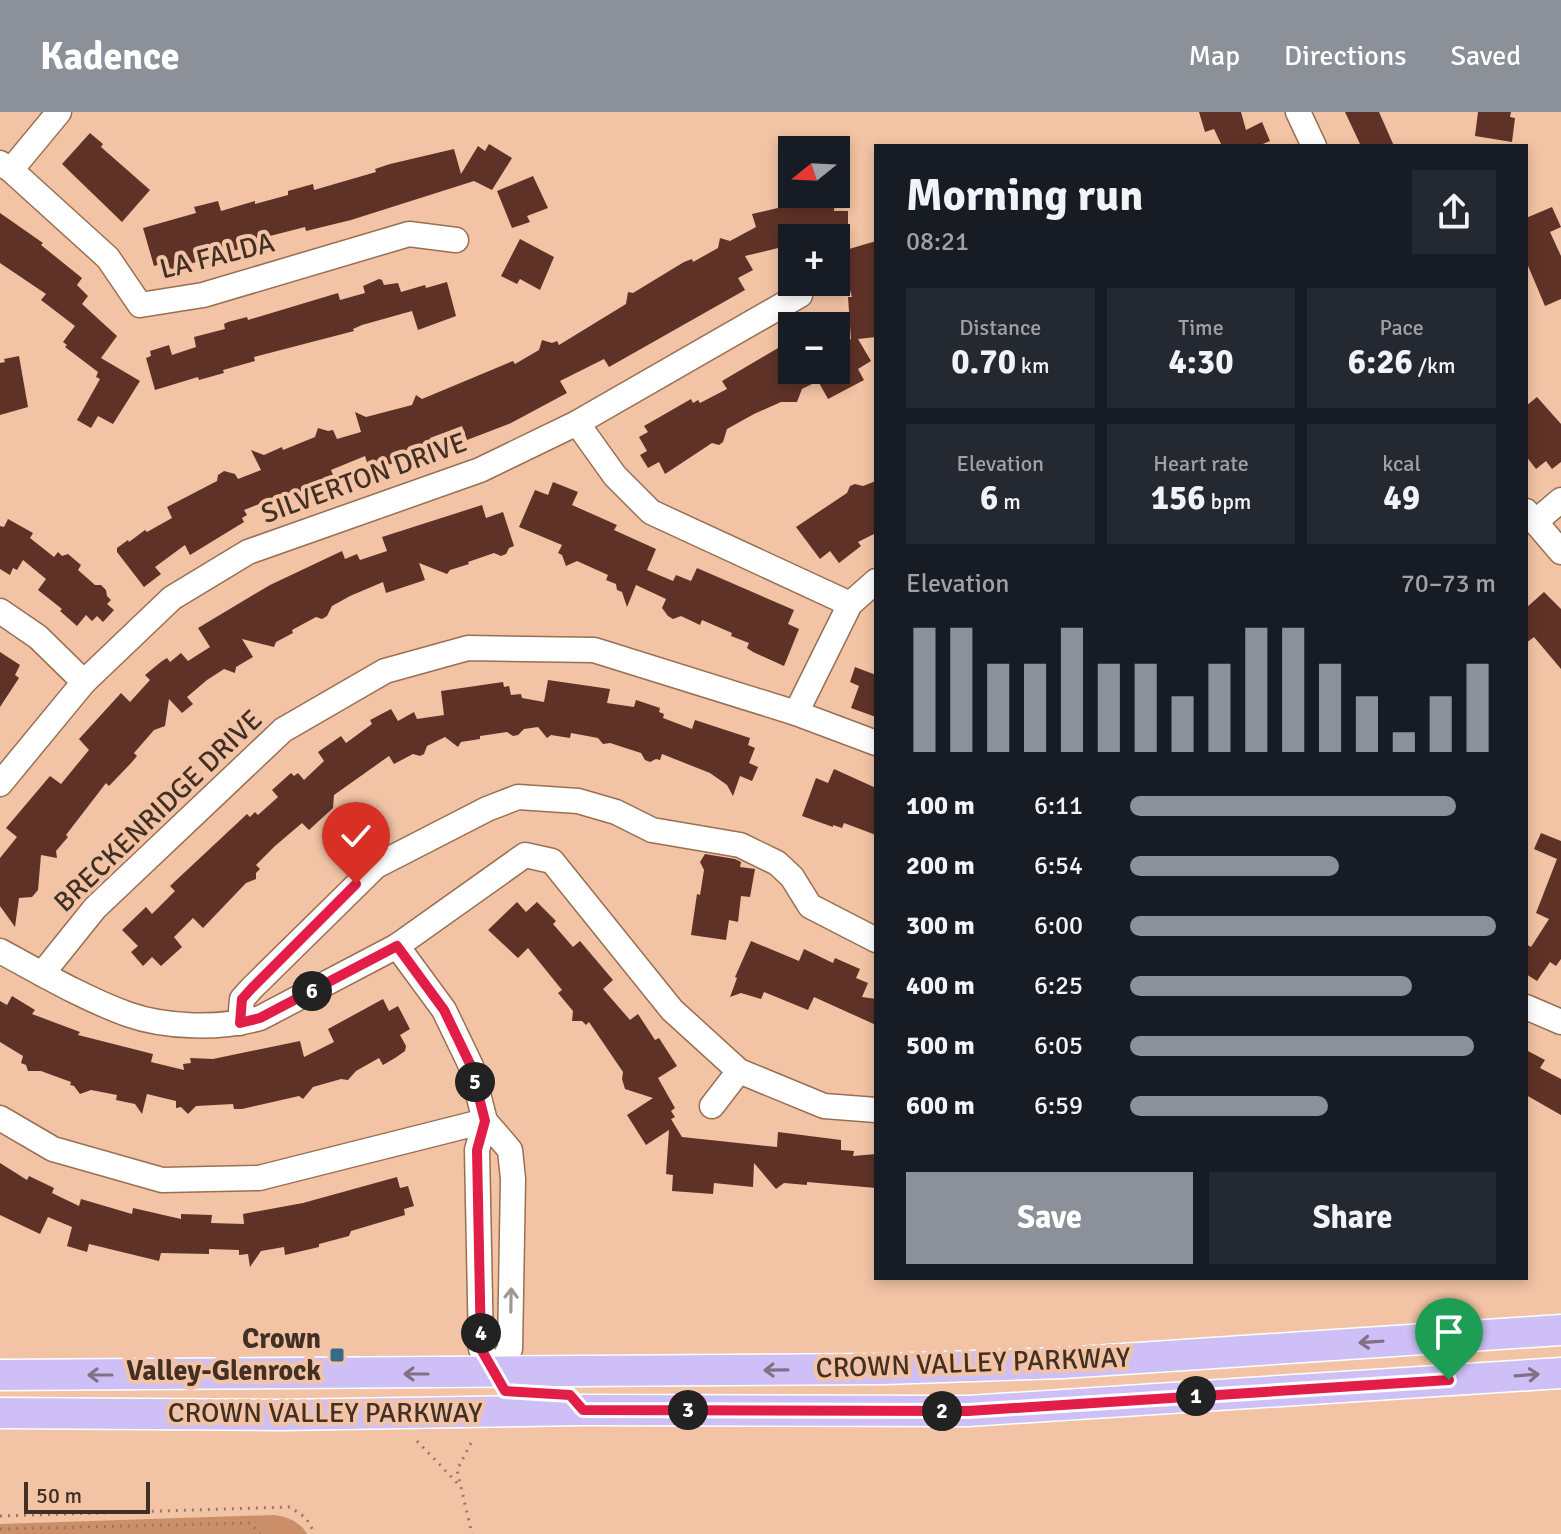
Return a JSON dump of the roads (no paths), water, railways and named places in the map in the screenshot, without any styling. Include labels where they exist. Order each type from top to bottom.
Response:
[{"type":"main road","name":"CROWN VALLEY PARKWAY","points":[[0,1375],[884,1369],[1017,1365],[1561,1330]]},
{"type":"main road","name":"CROWN VALLEY PARKWAY","points":[[0,1413],[280,1415],[583,1410],[968,1411],[1561,1373]]},
{"type":"main road","points":[[280,1415],[295,1399],[465,1397],[485,1390],[494,1374],[505,1391],[570,1395],[583,1410]]},
{"type":"street","points":[[6,166],[59,112]]},
{"type":"street","points":[[1298,112],[1313,144]]},
{"type":"street","name":"LA FALDA","points":[[6,166],[108,258],[140,305],[203,295],[409,234],[456,240]]},
{"type":"street","name":"SILVERTON DRIVE","points":[[0,784],[84,682],[172,598],[248,552],[480,470],[577,423],[798,296]]},
{"type":"street","points":[[577,423],[615,476],[651,512],[850,604]]},
{"type":"street","points":[[1561,500],[1531,516],[1561,552]]},
{"type":"street","points":[[796,713],[850,604],[874,583]]},
{"type":"street","points":[[0,611],[38,637],[84,682]]},
{"type":"street","name":"BRECKENRIDGE DRIVE","points":[[42,974],[95,908],[283,730],[385,671],[468,648],[594,650],[796,713],[874,742]]},
{"type":"street","points":[[240,1023],[242,999],[376,866],[474,815],[518,797],[578,801],[616,812],[652,830],[740,845],[777,863],[792,877],[810,906],[874,939]]},
{"type":"street","points":[[0,951],[128,1014],[170,1023],[240,1023],[260,1018],[397,946],[525,855],[552,861],[672,1010],[739,1071],[824,1106],[874,1110]]},
{"type":"street","points":[[397,946],[444,1010],[471,1066],[485,1121],[510,1150],[510,1349],[494,1374],[481,1349],[477,1150],[485,1121]]},
{"type":"street","points":[[1528,1008],[1561,1022]]},
{"type":"street","points":[[712,1106],[739,1071]]},
{"type":"street","points":[[0,1118],[53,1149],[162,1180],[259,1178],[485,1121]]},
{"type":"street","points":[[478,1209],[512,1208]]},
{"type":"place","name":"Crown Valley-Glenrock","points":[[337,1355]]}]
